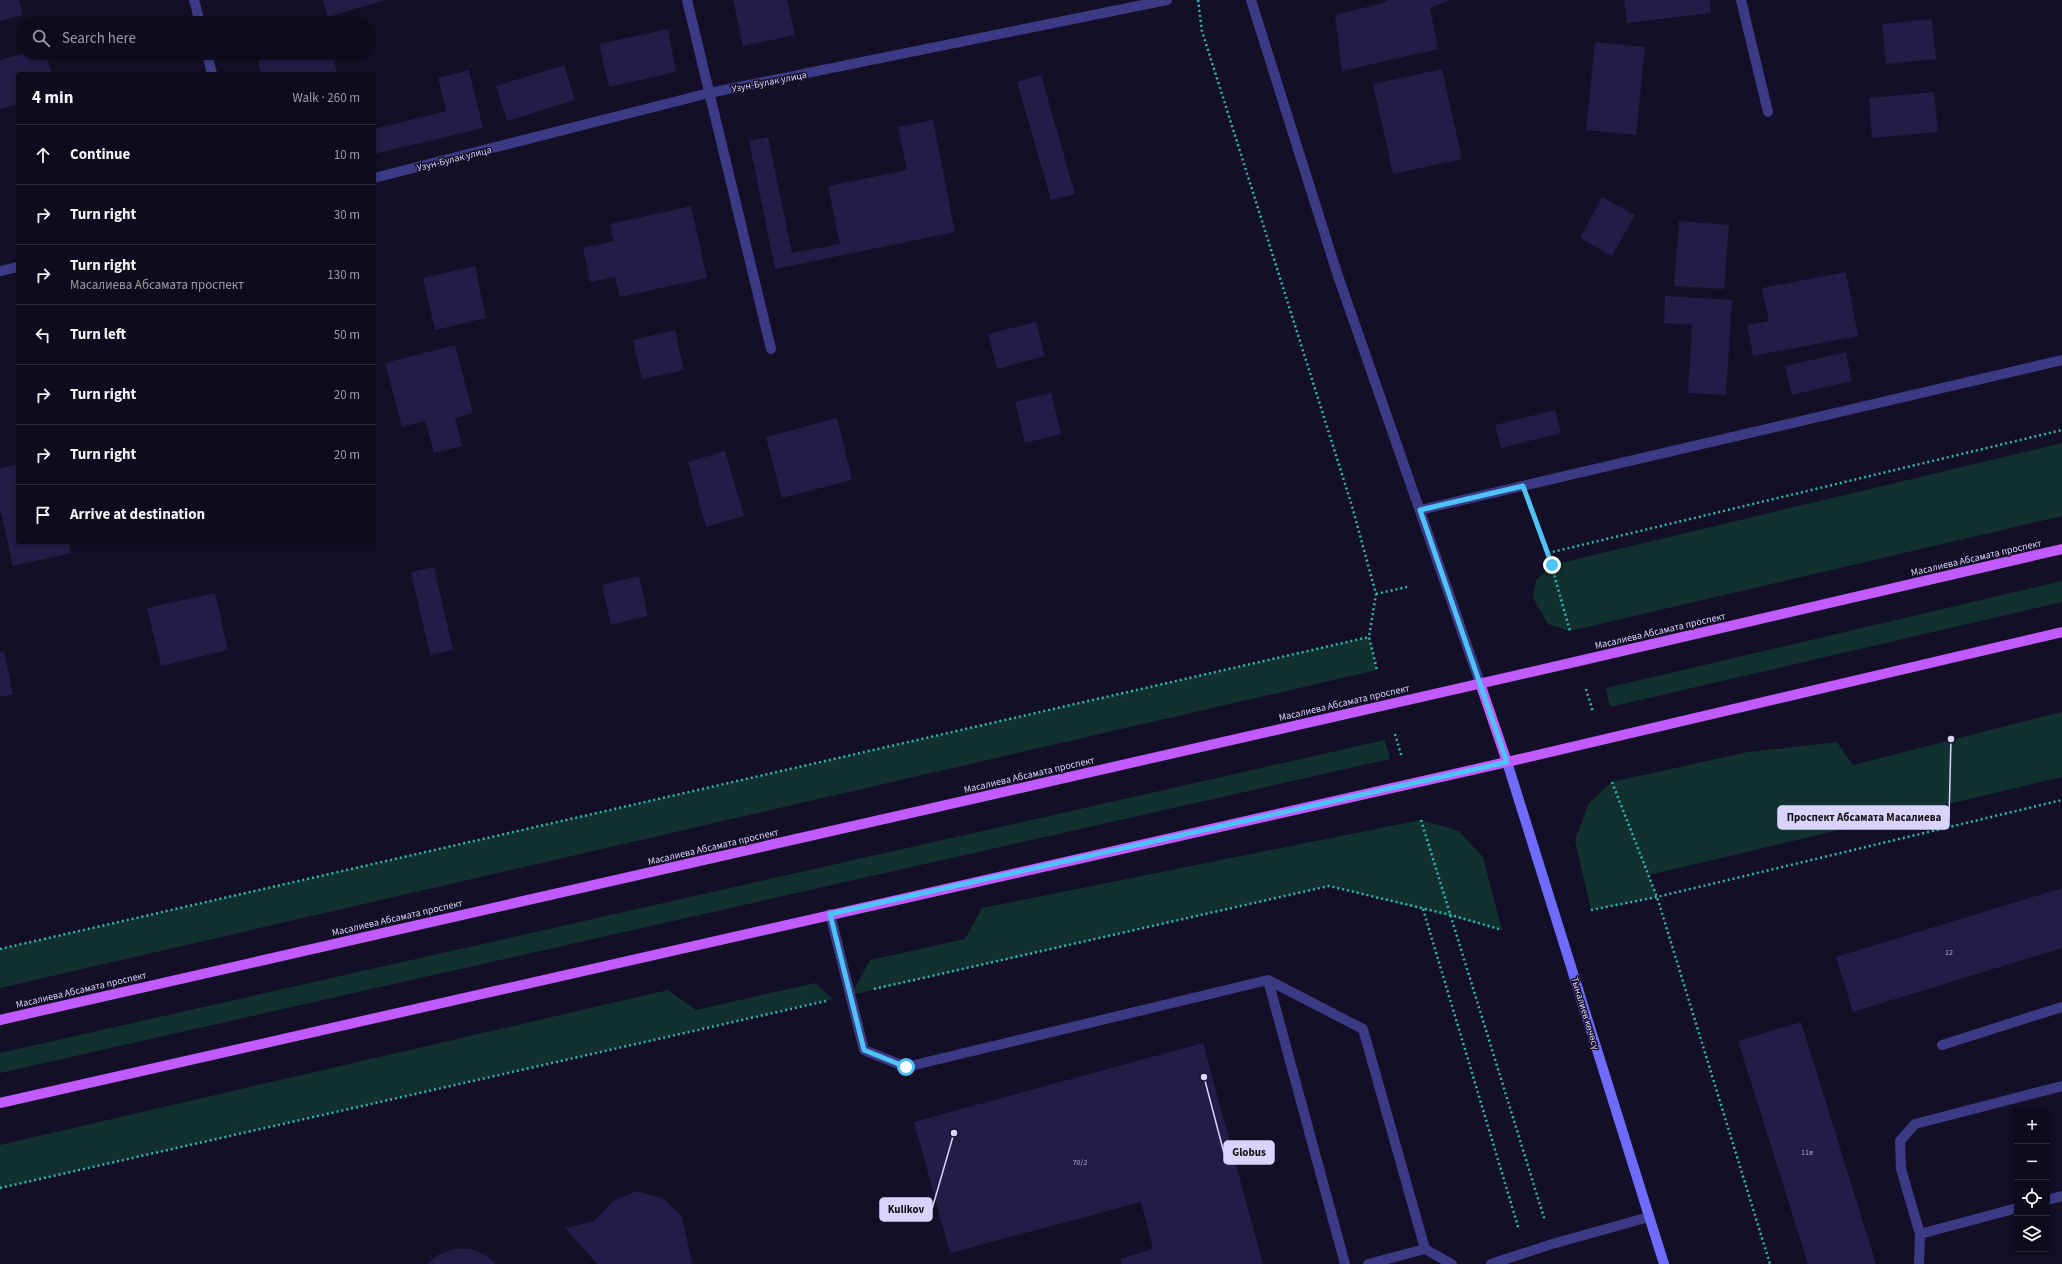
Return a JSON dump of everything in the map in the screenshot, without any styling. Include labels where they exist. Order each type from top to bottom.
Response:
[{"type":"main road","name":"Масалиева Абсамата проспект","points":[[0,1020],[2062,549]]},
{"type":"main road","points":[[0,1103],[1507,762],[2062,632]]},
{"type":"main road","points":[[1480,683],[1507,762]]},
{"type":"main road","name":"Тыналиев көчөсү","points":[[1507,762],[1664,1264]]},
{"type":"street","points":[[194,0],[198,16]]},
{"type":"street","points":[[687,0],[771,349]]},
{"type":"street","name":"Узун-Булак улица","points":[[376,177],[710,93],[1167,0]]},
{"type":"street","points":[[1251,0],[1337,273],[1480,683]]},
{"type":"street","points":[[1741,0],[1768,112]]},
{"type":"street","points":[[209,60],[212,72]]},
{"type":"street","points":[[0,271],[16,267]]},
{"type":"street","points":[[1420,510],[2062,360]]},
{"type":"street","points":[[830,914],[864,1050],[906,1067],[1268,980],[1363,1029],[1425,1249]]},
{"type":"street","points":[[1268,980],[1345,1264]]},
{"type":"street","points":[[1942,1045],[2062,1007]]},
{"type":"street","points":[[1919,1264],[1920,1234],[1901,1169],[1900,1141],[1915,1124],[2062,1086]]},
{"type":"street","points":[[2050,1199],[2062,1196]]},
{"type":"street","points":[[1920,1234],[2014,1209]]},
{"type":"street","points":[[1491,1264],[1552,1244],[1649,1217]]},
{"type":"street","points":[[1368,1264],[1425,1249],[1452,1264]]},
{"type":"path","points":[[1198,0],[1202,31],[1352,506],[1376,594],[1369,637],[1377,670]]},
{"type":"path","points":[[1548,553],[2062,430]]},
{"type":"path","points":[[1523,486],[1548,553],[1570,631]]},
{"type":"path","points":[[1376,594],[1407,587]]},
{"type":"path","points":[[0,949],[1369,637]]},
{"type":"path","points":[[1586,689],[1593,712]]},
{"type":"path","points":[[1395,734],[1402,758]]},
{"type":"path","points":[[1612,782],[1657,897],[1770,1264]]},
{"type":"path","points":[[1591,910],[1657,897],[2062,800]]},
{"type":"path","points":[[1421,820],[1552,1244]]},
{"type":"path","points":[[0,1188],[1329,886],[1451,915],[1502,930]]},
{"type":"path","points":[[1423,908],[1526,1252]]},
{"type":"green space","points":[[2062,443],[2062,516],[1570,631],[1548,624],[1533,598],[1536,580],[1552,565]]},
{"type":"green space","points":[[2062,581],[2062,602],[1610,707],[1606,688]]},
{"type":"green space","points":[[1369,637],[1377,670],[0,988],[0,949]]},
{"type":"green space","points":[[2062,712],[2062,777],[1649,875],[1657,897],[1591,910],[1575,840],[1589,803],[1612,782],[1748,752],[1837,742],[1853,765]]},
{"type":"green space","points":[[1385,740],[1390,759],[0,1073],[0,1053]]},
{"type":"green space","points":[[1421,820],[1459,831],[1483,857],[1502,930],[1329,886],[851,995],[870,960],[965,939],[982,908]]},
{"type":"green space","points":[[815,983],[833,999],[0,1188],[0,1145],[668,990],[696,1010]]},
{"type":"building","points":[[0,0],[19,0],[23,15],[0,21]]},
{"type":"building","points":[[323,0],[385,0],[331,16],[328,16]]},
{"type":"building","points":[[733,0],[787,0],[795,35],[743,46]]},
{"type":"building","points":[[1387,0],[1450,0],[1430,8],[1438,49],[1342,71],[1335,15],[1387,2]]},
{"type":"building","points":[[1624,0],[1710,0],[1711,13],[1627,23]]},
{"type":"building","points":[[1932,19],[1936,59],[1886,64],[1882,24]]},
{"type":"building","points":[[668,29],[676,72],[609,87],[599,44]]},
{"type":"building","points":[[1595,42],[1645,47],[1636,135],[1586,130]]},
{"type":"building","points":[[16,55],[16,60],[48,60],[51,72],[16,72],[16,105],[0,109],[0,60]]},
{"type":"building","points":[[334,60],[337,72],[261,72],[258,61]]},
{"type":"building","points":[[564,65],[575,100],[507,121],[496,86]]},
{"type":"building","points":[[1442,69],[1462,159],[1393,174],[1373,84]]},
{"type":"building","points":[[469,70],[483,128],[376,154],[376,128],[446,111],[438,78]]},
{"type":"building","points":[[1041,75],[1075,194],[1051,200],[1017,82]]},
{"type":"building","points":[[1934,92],[1938,132],[1872,138],[1869,98]]},
{"type":"building","points":[[933,120],[955,232],[775,269],[749,141],[768,137],[792,253],[840,244],[828,186],[907,170],[898,127]]},
{"type":"building","points":[[1602,197],[1635,215],[1612,256],[1580,238]]},
{"type":"building","points":[[691,206],[707,278],[620,297],[615,277],[590,282],[583,248],[614,241],[610,224]]},
{"type":"building","points":[[1679,221],[1729,225],[1724,289],[1674,286]]},
{"type":"building","points":[[475,266],[486,318],[435,330],[423,278]]},
{"type":"building","points":[[1846,272],[1858,336],[1753,356],[1747,325],[1769,321],[1762,288]]},
{"type":"building","points":[[1665,296],[1732,300],[1726,395],[1688,393],[1692,325],[1664,323]]},
{"type":"building","points":[[1036,322],[1045,356],[997,369],[988,334]]},
{"type":"building","points":[[675,330],[684,370],[642,379],[633,340]]},
{"type":"building","points":[[455,345],[473,413],[455,418],[462,446],[434,453],[425,421],[402,427],[385,363]]},
{"type":"building","points":[[1846,352],[1852,381],[1792,395],[1785,366]]},
{"type":"building","points":[[1051,393],[1061,434],[1025,443],[1015,402]]},
{"type":"building","points":[[1555,410],[1561,433],[1501,448],[1495,425]]},
{"type":"building","points":[[837,418],[852,480],[782,498],[766,437]]},
{"type":"building","points":[[725,451],[744,516],[706,527],[688,462]]},
{"type":"building","points":[[16,464],[16,544],[69,544],[71,553],[13,566],[0,508],[0,468]]},
{"type":"building","points":[[434,567],[453,650],[430,655],[411,572]]},
{"type":"building","points":[[639,576],[648,616],[611,625],[602,585]]},
{"type":"building","points":[[215,593],[228,650],[161,666],[147,608]]},
{"type":"building","points":[[4,651],[13,694],[0,697],[0,652]]},
{"type":"building","points":[[2062,888],[2062,948],[1853,1012],[1836,957]]},
{"type":"building","points":[[1801,1022],[1876,1264],[1808,1264],[1738,1041]]},
{"type":"building","points":[[1203,1043],[1263,1264],[1122,1264],[1120,1259],[1153,1249],[1141,1202],[950,1253],[914,1122]]},
{"type":"building","points":[[637,1191],[664,1199],[682,1216],[692,1264],[597,1264],[565,1228],[594,1221],[613,1201]]},
{"type":"building","points":[[454,1249],[471,1249],[485,1255],[496,1264],[427,1264],[438,1255]]},
{"type":"place","name":"Проспект Абсамата Масалиева","points":[[1951,739]]},
{"type":"place","name":"Globus","points":[[1204,1077]]},
{"type":"place","name":"Kulikov","points":[[954,1133]]},
{"type":"route","points":[[906,1067],[864,1050],[830,914],[1507,762],[1420,510],[1523,486],[1552,565]]}]
